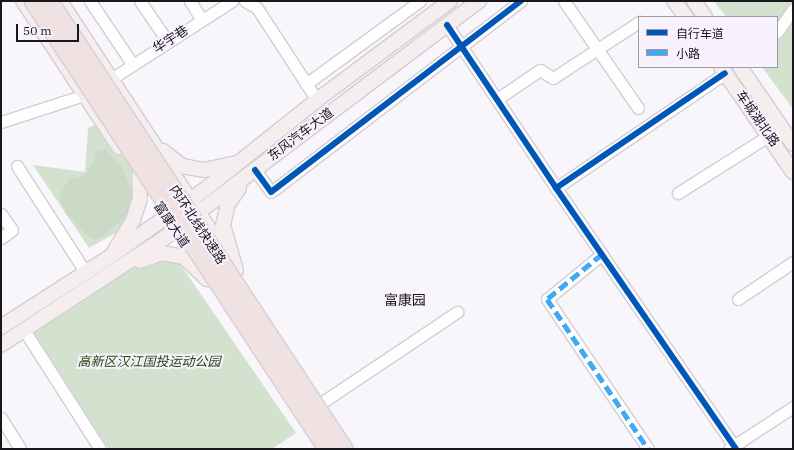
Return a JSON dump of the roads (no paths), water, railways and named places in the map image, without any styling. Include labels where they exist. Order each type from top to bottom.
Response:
[{"type":"highway","name":"内环北线快速路","points":[[33,1],[327,449]]},
{"type":"highway","name":"内环北线快速路","points":[[49,1],[344,449]]},
{"type":"main road","name":"富康大道","points":[[23,1],[319,449]]},
{"type":"main road","points":[[60,1],[191,200],[351,449]]},
{"type":"main road","name":"东风汽车大道","points":[[2,326],[86,273],[191,200],[242,162],[317,100],[450,1]]},
{"type":"main road","name":"东风汽车大道","points":[[1,345],[175,231],[479,1]]},
{"type":"main road","points":[[674,1],[685,16]]},
{"type":"main road","points":[[694,1],[704,16]]},
{"type":"main road","name":"车城湖北路","points":[[741,68],[793,144]]},
{"type":"main road","name":"车城湖北路","points":[[723,70],[793,172]]},
{"type":"main road","points":[[154,144],[182,166],[204,170],[242,162]]},
{"type":"main road","points":[[236,270],[223,225],[228,204],[251,173]]},
{"type":"main road","points":[[110,256],[133,220],[140,199],[138,176]]},
{"type":"main road","points":[[123,266],[162,253],[184,257],[207,279]]},
{"type":"street","points":[[90,1],[133,65]]},
{"type":"street","points":[[140,1],[168,42]]},
{"type":"street","points":[[190,1],[202,20]]},
{"type":"street","name":"华宇巷","points":[[111,79],[232,1]]},
{"type":"street","points":[[245,1],[257,8],[317,100]]},
{"type":"street","points":[[306,84],[420,1]]},
{"type":"street","points":[[251,173],[271,192],[521,1]]},
{"type":"street","points":[[564,1],[638,108]]},
{"type":"street","points":[[778,31],[793,9]]},
{"type":"street","points":[[497,99],[540,70],[553,78],[638,23]]},
{"type":"street","points":[[447,25],[733,448],[793,407]]},
{"type":"street","points":[[556,188],[723,70]]},
{"type":"street","points":[[1,122],[84,95]]},
{"type":"street","points":[[678,193],[768,136]]},
{"type":"street","points":[[17,166],[86,273]]},
{"type":"street","points":[[1,214],[12,230],[1,238]]},
{"type":"street","points":[[602,254],[547,299],[648,449]]},
{"type":"street","points":[[738,299],[793,262]]},
{"type":"street","points":[[321,403],[457,312]]},
{"type":"street","points":[[24,330],[100,449]]},
{"type":"street","points":[[1,418],[20,449]]},
{"type":"district","name":"富康园","points":[[405,300]]},
{"type":"park label","name":"高新区汉江国投运动公园","points":[[149,362]]}]
